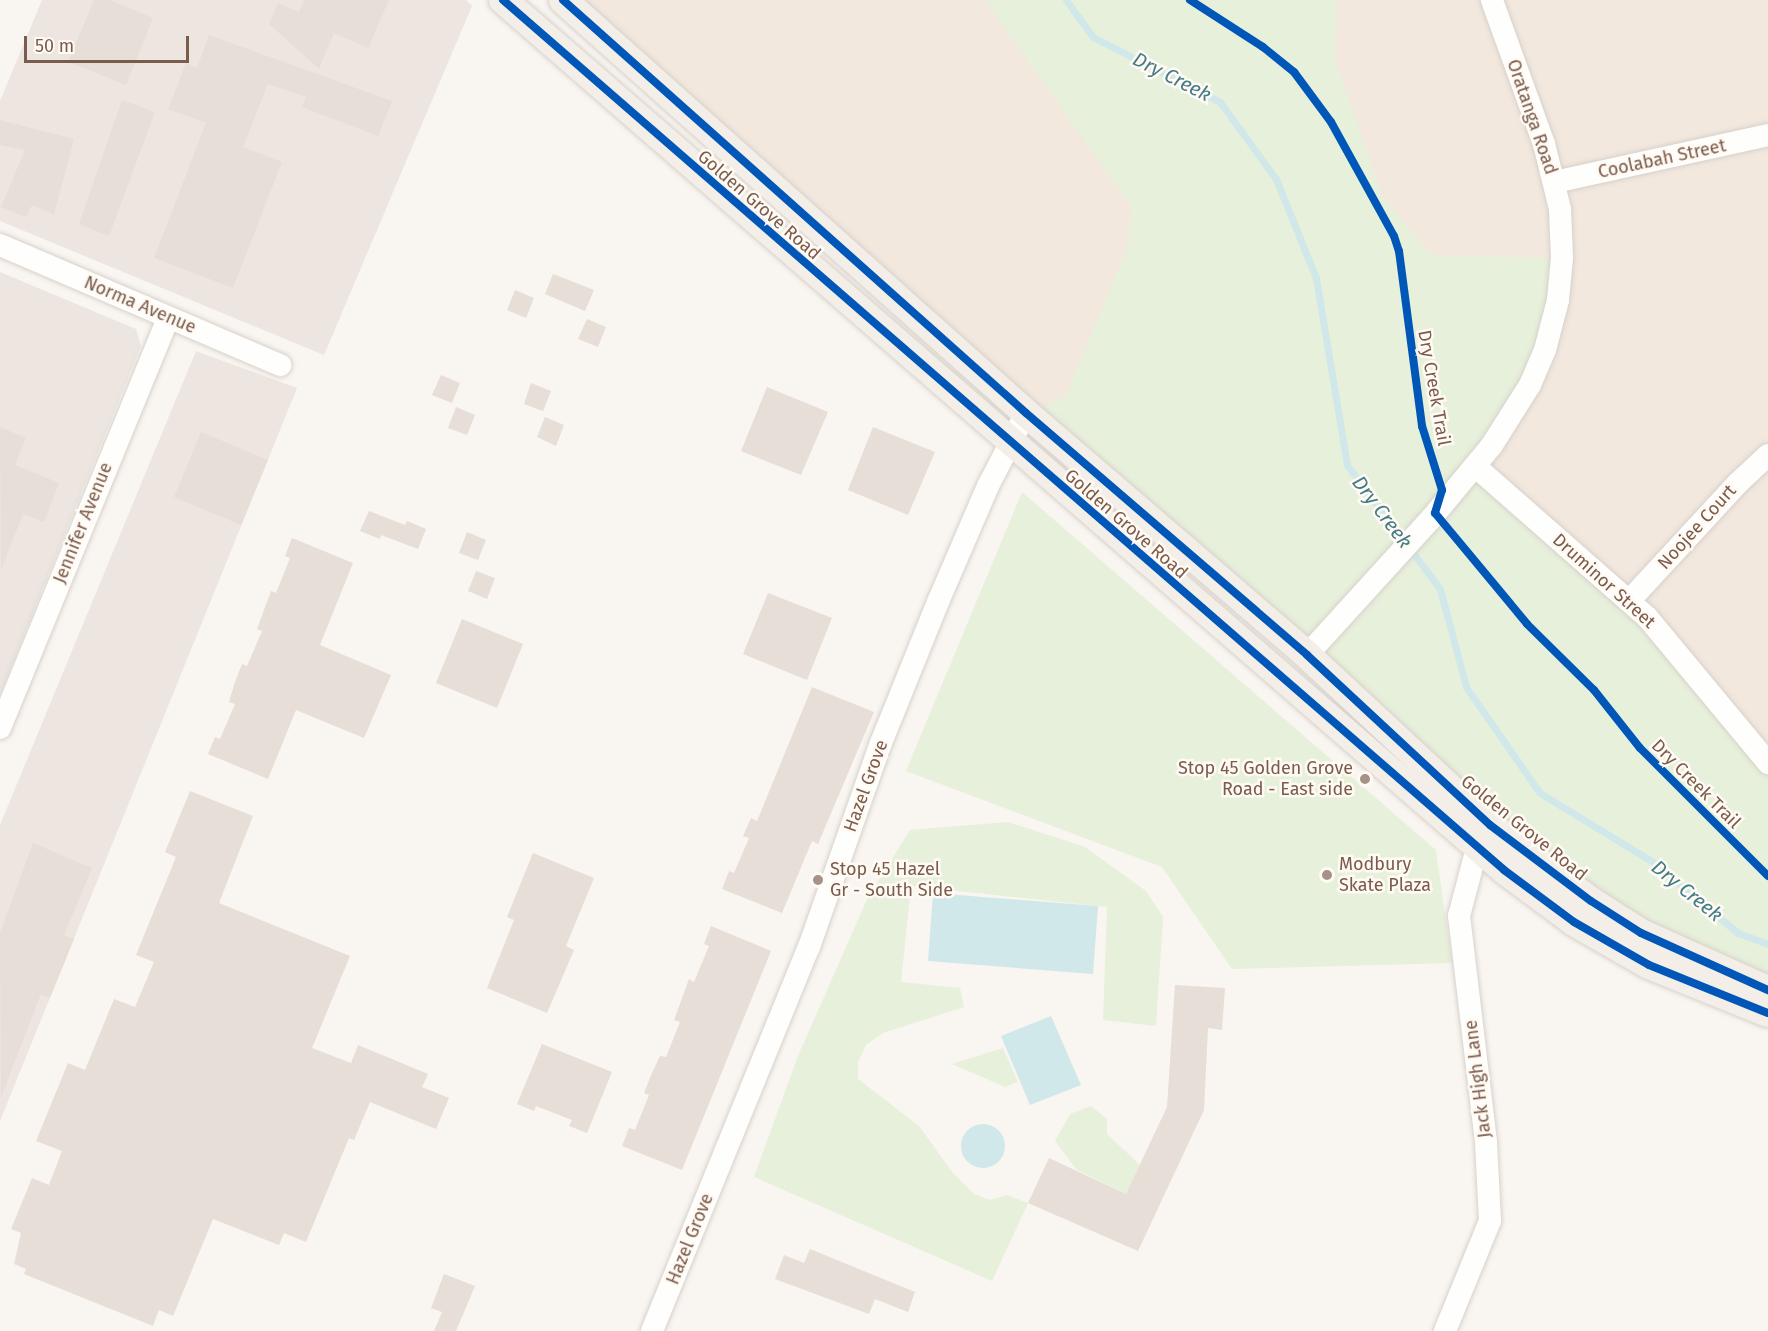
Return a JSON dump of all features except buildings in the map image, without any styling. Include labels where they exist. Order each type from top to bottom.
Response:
[{"type":"main road","name":"Golden Grove Road","points":[[503,0],[1284,681],[1484,836],[1591,901],[1658,955],[1735,990],[1768,1013]]},
{"type":"main road","name":"Golden Grove Road","points":[[563,0],[1026,413],[1307,655],[1484,836]]},
{"type":"main road","points":[[1284,681],[1307,655]]},
{"type":"main road","name":"Golden Grove Road","points":[[1735,990],[1768,990]]},
{"type":"street","name":"Oratanga Road","points":[[1307,655],[1430,520],[1475,466],[1530,385],[1545,350],[1558,300],[1562,258],[1555,182],[1492,0]]},
{"type":"street","name":"Coolabah Street","points":[[1555,182],[1768,135]]},
{"type":"street","name":"Norma Avenue","points":[[0,245],[280,365]]},
{"type":"street","name":"Jennifer Avenue","points":[[0,728],[168,318]]},
{"type":"street","name":"Hazel Grove","points":[[652,1331],[809,947],[881,743],[938,602],[1026,413]]},
{"type":"street","name":"Noojee Court","points":[[1629,601],[1738,483],[1768,456]]},
{"type":"street","name":"Druminor Street","points":[[1475,466],[1629,601],[1667,640],[1768,763]]},
{"type":"street","name":"Jack High Lane","points":[[1445,1331],[1490,1221],[1486,1142],[1459,916],[1484,836]]},
{"type":"shaded area","points":[[42,0],[466,0],[472,6],[324,355],[0,221],[0,101]]},
{"type":"shaded area","points":[[563,0],[1768,0],[1768,990],[1641,933]]},
{"type":"shaded area","points":[[0,272],[136,329],[141,346],[0,694]]},
{"type":"shaded area","points":[[196,351],[297,388],[0,1121],[0,825]]},
{"type":"green space","points":[[985,0],[1337,0],[1335,60],[1382,195],[1431,255],[1562,258],[1545,350],[1475,466],[1647,617],[1768,763],[1768,990],[1591,901],[1026,413],[1066,396],[1127,248],[1132,208]]},
{"type":"green space","points":[[1022,492],[1436,850],[1452,963],[1232,969],[1162,867],[906,771]]},
{"type":"green space","points":[[1008,822],[1085,847],[1146,891],[1163,917],[1156,1026],[1103,1020],[1107,907],[911,886],[901,982],[960,988],[964,1007],[883,1033],[866,1045],[858,1062],[858,1079],[919,1126],[953,1173],[974,1194],[990,1200],[1007,1195],[1028,1203],[992,1281],[754,1177],[798,1056],[868,897],[910,830]]},
{"type":"green space","points":[[1003,1048],[1018,1082],[1005,1087],[952,1064]]},
{"type":"green space","points":[[1091,1106],[1107,1119],[1107,1134],[1140,1165],[1126,1194],[1077,1170],[1055,1141],[1070,1114]]},
{"type":"water","points":[[933,893],[1098,906],[1093,974],[928,961]]},
{"type":"water","points":[[1051,1016],[1081,1085],[1030,1105],[1001,1036]]},
{"type":"water","points":[[983,1124],[998,1131],[1005,1146],[998,1161],[983,1168],[968,1161],[961,1146],[968,1131]]},
{"type":"waterway","name":"Dry Creek","points":[[1066,0],[1093,37],[1220,102],[1276,179],[1316,278],[1347,465],[1440,589],[1466,687],[1540,793],[1653,862],[1738,933],[1768,944]]},
{"type":"cycle path","points":[[503,0],[1504,870],[1574,922],[1649,965],[1768,1013]]},
{"type":"cycle path","points":[[563,0],[1026,413],[1307,655],[1490,825],[1591,901],[1641,933],[1768,990]]},
{"type":"cycle path","name":"Dry Creek Trail","points":[[1190,0],[1263,47],[1294,72],[1331,122],[1394,236],[1399,251],[1422,426],[1442,490],[1435,513],[1527,624],[1594,690],[1640,748],[1768,876]]},
{"type":"place","name":"Stop 45 Golden Grove Road - East side","points":[[1365,779]]},
{"type":"place","name":"Modbury Skate Plaza","points":[[1327,875]]},
{"type":"place","name":"Stop 45 Hazel Gr - South Side","points":[[818,880]]}]
